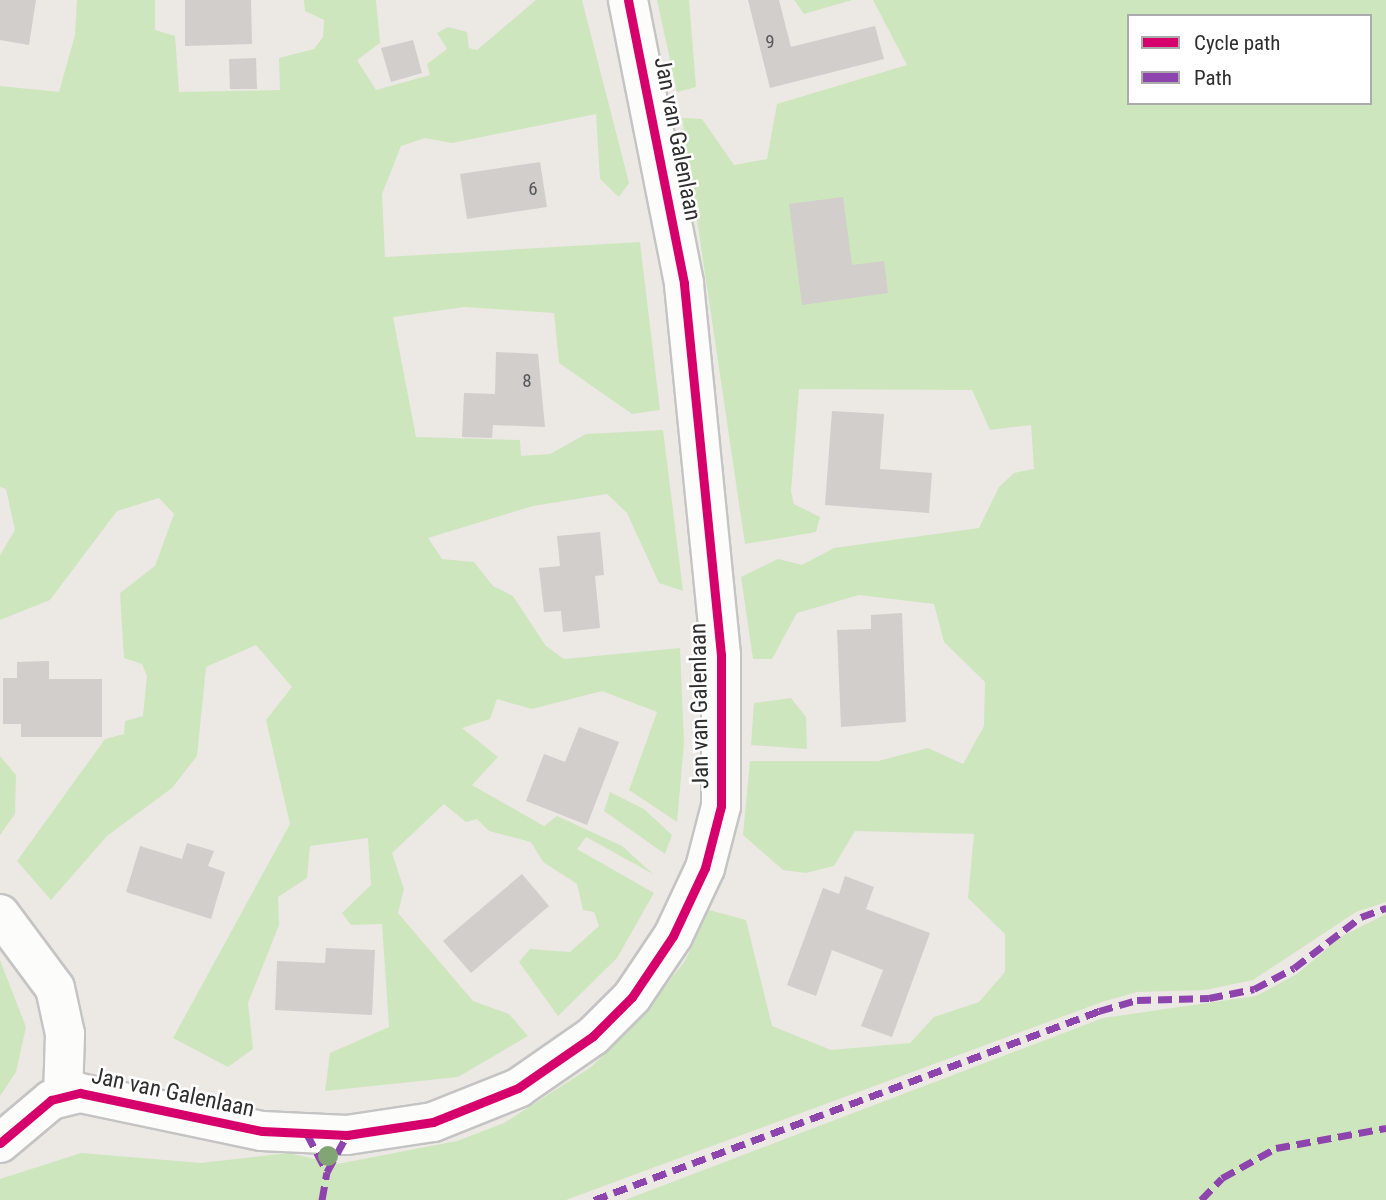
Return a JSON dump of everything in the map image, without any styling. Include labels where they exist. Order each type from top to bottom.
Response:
[{"type":"street","name":"Jan van Galenlaan","points":[[0,1143],[63,1096],[97,1095],[201,1123],[262,1131],[347,1135],[433,1122],[517,1088],[593,1036],[632,997],[685,915],[721,806],[721,655],[684,283],[628,0]]},
{"type":"street","points":[[0,914],[55,988],[65,1034],[63,1096]]},
{"type":"green space","points":[[77,0],[155,0],[155,30],[175,36],[179,92],[280,90],[279,58],[314,49],[323,37],[324,20],[305,11],[304,0],[376,0],[380,43],[357,60],[376,90],[430,75],[427,64],[447,49],[437,33],[448,27],[467,32],[469,48],[477,50],[536,0],[582,0],[629,183],[619,197],[600,179],[596,114],[452,143],[425,138],[401,146],[382,194],[385,257],[640,242],[660,410],[632,414],[559,363],[554,313],[464,307],[393,317],[416,437],[520,440],[521,456],[550,454],[586,434],[663,430],[683,591],[659,583],[627,513],[607,494],[533,506],[428,538],[442,559],[474,562],[493,586],[513,596],[546,646],[564,659],[680,648],[684,743],[677,822],[629,790],[657,712],[602,691],[532,709],[497,699],[490,719],[462,728],[498,757],[472,785],[544,826],[557,816],[622,846],[653,874],[586,837],[577,849],[654,893],[617,958],[558,1016],[519,962],[530,949],[570,952],[599,926],[594,912],[583,910],[577,884],[543,862],[531,842],[489,831],[477,819],[466,822],[444,804],[392,853],[404,889],[398,913],[473,1001],[509,1014],[528,1036],[458,1077],[325,1091],[330,1053],[389,1027],[382,924],[351,925],[342,913],[371,885],[368,838],[310,846],[307,878],[278,897],[279,925],[248,1003],[253,1049],[228,1067],[173,1038],[290,824],[266,720],[292,687],[256,645],[206,667],[197,756],[172,788],[107,836],[51,900],[17,861],[105,739],[124,734],[125,721],[143,716],[147,676],[142,664],[124,658],[120,593],[155,566],[174,514],[159,498],[117,511],[50,600],[0,620],[0,555],[15,530],[6,489],[0,487],[0,86],[59,92],[75,35]]},
{"type":"green space","points":[[657,0],[689,0],[696,87],[677,92]]},
{"type":"green space","points":[[794,0],[852,0],[804,14]]},
{"type":"green space","points":[[873,0],[1386,0],[1386,902],[1356,912],[1253,980],[1205,990],[1137,992],[1102,1002],[566,1200],[0,1200],[0,1179],[81,1153],[201,1163],[288,1153],[337,1164],[457,1141],[504,1123],[591,1067],[630,1030],[685,961],[709,910],[746,920],[772,1026],[831,1050],[910,1043],[934,1017],[979,1002],[1005,972],[1005,934],[968,898],[974,834],[855,831],[834,866],[806,873],[783,870],[743,835],[750,761],[878,761],[928,748],[963,764],[984,726],[985,682],[944,642],[934,604],[859,595],[797,613],[772,659],[753,659],[741,577],[778,559],[802,565],[834,548],[979,528],[999,487],[1014,473],[1034,469],[1031,425],[990,430],[972,390],[799,389],[791,491],[794,504],[820,517],[816,532],[745,544],[682,118],[702,119],[734,165],[767,159],[777,104],[907,65]]},
{"type":"green space","points":[[791,698],[806,717],[807,749],[751,745],[754,703]]},
{"type":"green space","points":[[0,756],[16,775],[15,814],[0,835]]},
{"type":"green space","points":[[610,792],[644,809],[672,835],[665,854],[604,811]]},
{"type":"green space","points":[[1386,914],[1386,1200],[625,1200],[1103,1018],[1256,996],[1297,974],[1342,936]]},
{"type":"green space","points":[[0,960],[26,1027],[16,1072],[0,1096]]},
{"type":"building","points":[[0,0],[36,0],[29,45],[0,40]]},
{"type":"building","points":[[185,0],[251,0],[252,44],[185,46]]},
{"type":"building","points":[[748,0],[779,0],[791,47],[875,26],[884,59],[770,88]]},
{"type":"building","points":[[413,40],[422,73],[391,82],[381,48]]},
{"type":"building","points":[[256,58],[257,89],[230,89],[229,59]]},
{"type":"building","points":[[540,162],[547,207],[467,219],[460,174]]},
{"type":"building","points":[[843,197],[852,265],[884,261],[888,293],[802,305],[789,204]]},
{"type":"building","points":[[496,352],[538,354],[545,427],[493,425],[492,438],[462,437],[464,393],[495,394]]},
{"type":"building","points":[[832,411],[884,414],[880,469],[932,473],[929,513],[825,505]]},
{"type":"building","points":[[600,532],[604,575],[595,576],[600,628],[563,632],[561,611],[544,612],[539,568],[560,566],[557,536]]},
{"type":"building","points":[[902,613],[906,722],[841,727],[837,630],[871,629],[871,615]]},
{"type":"building","points":[[49,661],[49,679],[102,679],[102,737],[21,737],[21,724],[3,724],[3,678],[17,678],[17,662]]},
{"type":"building","points":[[579,727],[619,742],[587,825],[526,801],[544,754],[565,762]]},
{"type":"building","points":[[187,843],[214,851],[208,866],[225,872],[211,919],[126,892],[140,846],[182,859]]},
{"type":"building","points":[[522,874],[549,906],[471,973],[443,941]]},
{"type":"building","points":[[845,876],[874,887],[866,909],[930,933],[892,1037],[861,1026],[883,970],[832,950],[816,996],[787,985],[823,888],[839,894]]},
{"type":"building","points":[[326,948],[375,950],[372,1015],[275,1010],[277,961],[325,963]]},
{"type":"marked path","points":[[594,1200],[1099,1011],[1137,1000],[1209,998],[1254,989],[1294,968],[1361,917],[1386,908]]},
{"type":"marked path","points":[[1201,1200],[1222,1178],[1276,1148],[1386,1128]]},
{"type":"marked path","points":[[307,1134],[327,1172]]},
{"type":"marked path","points":[[322,1200],[327,1172],[347,1135]]},
{"type":"cycle path","points":[[0,1143],[51,1100],[80,1093],[262,1131],[347,1135],[433,1122],[518,1088],[593,1036],[632,997],[673,936],[705,868],[721,806],[721,655],[684,283],[628,0]]}]
